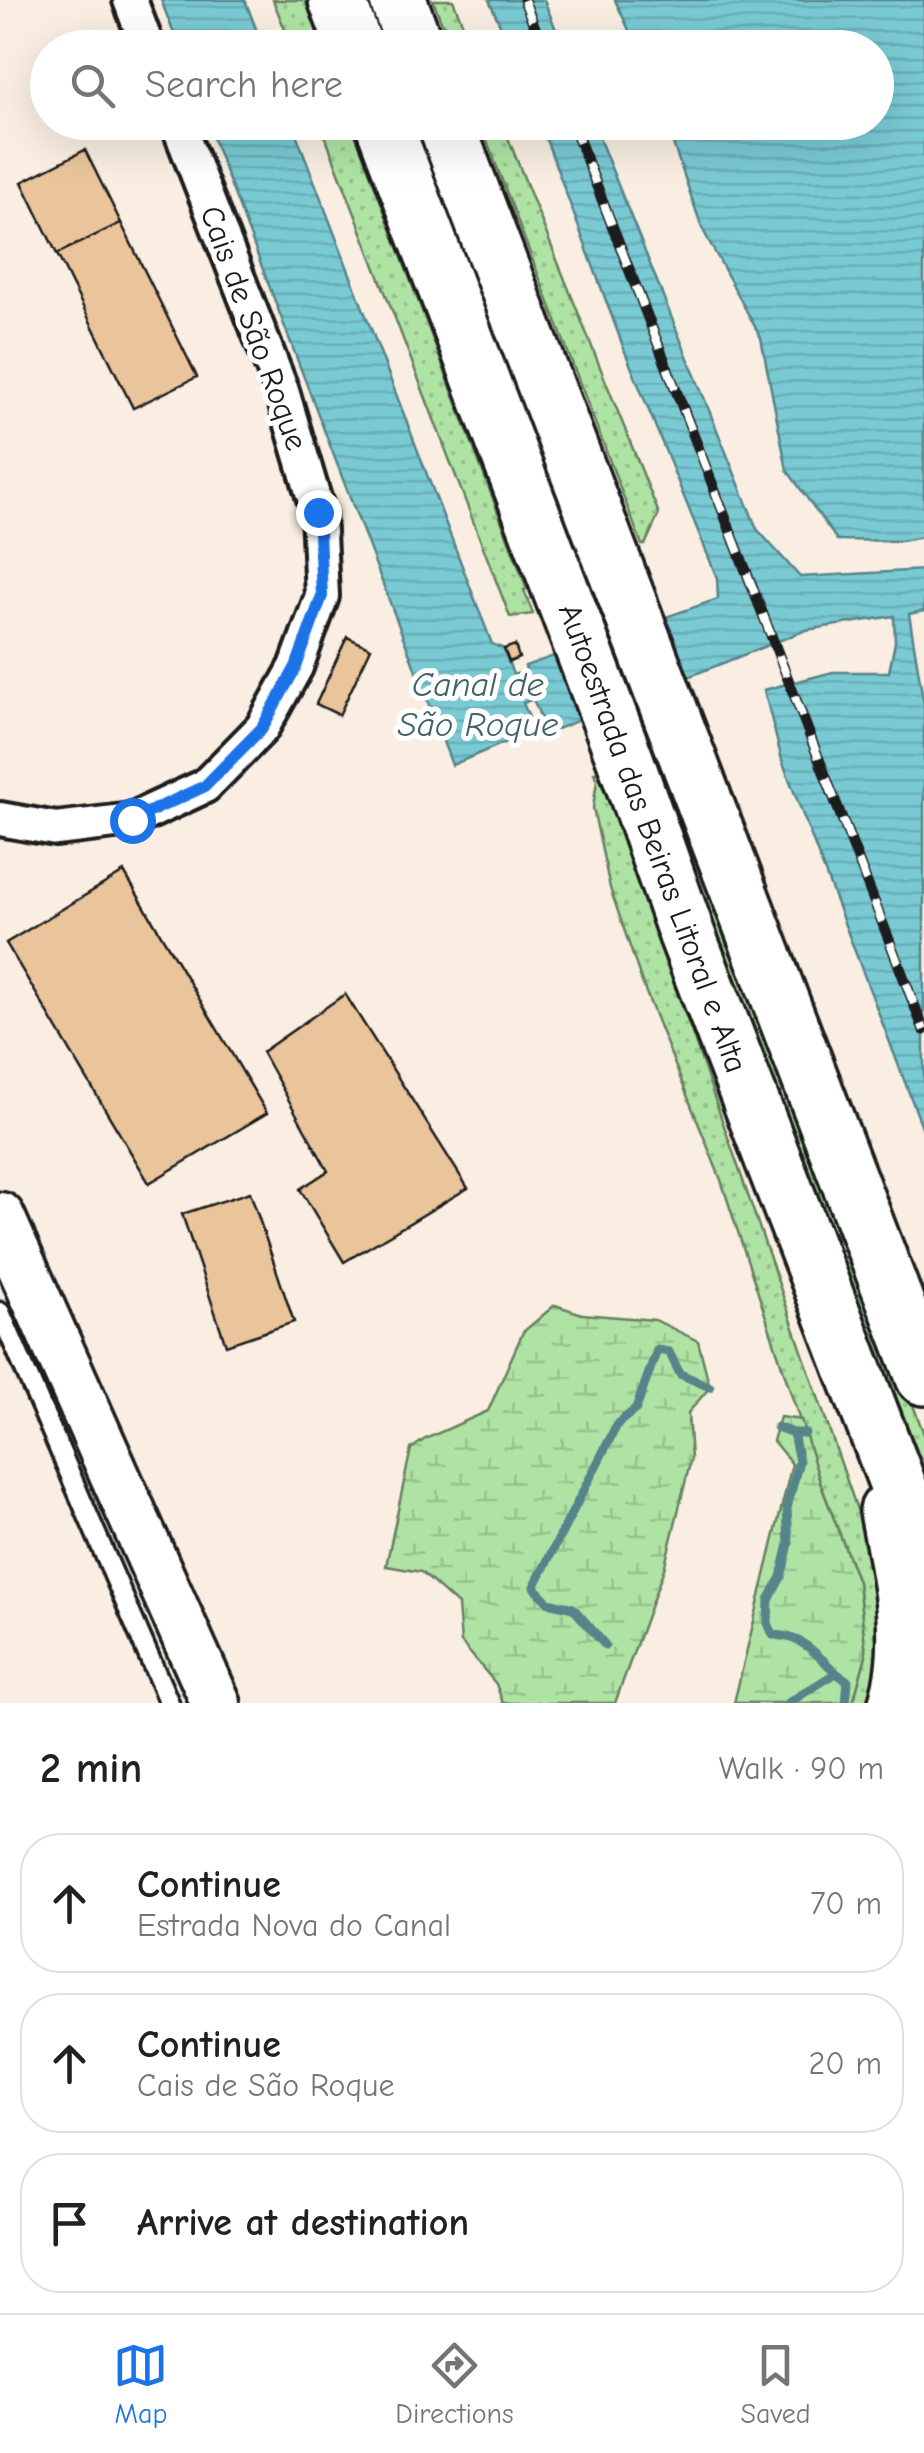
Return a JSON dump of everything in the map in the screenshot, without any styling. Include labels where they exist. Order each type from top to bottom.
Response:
[{"type":"highway","points":[[337,0],[348,30]]},
{"type":"highway","points":[[398,0],[409,30]]},
{"type":"highway","name":"Autoestrada das Beiras Litoral e Alta","points":[[391,140],[625,760],[686,935],[924,1553]]},
{"type":"highway","name":"Autoestrada das Beiras Litoral e Alta","points":[[452,140],[924,1376]]},
{"type":"highway","points":[[870,1415],[905,1603],[907,1650],[897,1703]]},
{"type":"street","points":[[130,0],[141,30]]},
{"type":"street","name":"Cais de São Roque","points":[[0,820],[56,829],[132,820],[205,786],[262,728],[296,667],[322,596],[318,512],[282,391],[184,140]]},
{"type":"street","points":[[0,1217],[216,1703]]},
{"type":"lane","points":[[0,1312],[169,1703]]},
{"type":"green space","points":[[273,0],[305,0],[316,30],[285,30]]},
{"type":"green space","points":[[433,0],[453,0],[465,30],[444,30]]},
{"type":"green space","points":[[327,140],[357,140],[527,589],[524,590],[533,614],[510,617]]},
{"type":"green space","points":[[413,140],[431,140],[596,574],[581,579]]},
{"type":"green space","points":[[487,140],[509,140],[659,514],[642,545]]},
{"type":"green space","points":[[661,746],[924,1434],[924,1485],[647,751]]},
{"type":"green space","points":[[597,771],[652,918],[881,1579],[889,1614],[875,1703],[853,1703],[866,1655],[858,1582],[821,1485],[721,1180],[643,985],[610,888],[593,808]]},
{"type":"green space","points":[[555,1305],[582,1314],[655,1320],[698,1341],[710,1387],[688,1413],[691,1459],[664,1569],[615,1703],[503,1703],[496,1684],[461,1642],[458,1605],[421,1572],[386,1566],[411,1449],[488,1411],[523,1332]]},
{"type":"green space","points":[[780,1417],[801,1420],[858,1582],[866,1655],[853,1703],[734,1703],[792,1464],[773,1441]]},
{"type":"water","points":[[161,0],[245,0],[256,30],[172,30]]},
{"type":"water","points":[[489,0],[544,0],[556,30],[502,30]]},
{"type":"water","points":[[615,0],[924,0],[924,537],[900,541],[837,540],[787,470],[761,338],[702,228],[672,140],[894,140],[894,30],[629,30]]},
{"type":"water","name":"Canal de São Roque","points":[[213,140],[299,140],[492,644],[504,649],[513,675],[526,671],[525,666],[718,599],[717,578],[624,349],[546,140],[600,140],[757,529],[800,577],[924,570],[924,611],[909,614],[924,705],[924,1132],[782,760],[764,690],[833,672],[889,672],[895,642],[894,616],[806,630],[547,733],[533,699],[523,703],[534,730],[452,765]]},
{"type":"building","points":[[85,150],[121,223],[57,254],[22,182]]},
{"type":"building","points":[[121,223],[197,377],[133,408],[57,254]]},
{"type":"building","points":[[347,637],[371,648],[339,715],[316,704]]},
{"type":"building","points":[[515,645],[519,658],[509,662],[504,649]]},
{"type":"building","points":[[124,872],[267,1113],[149,1183],[6,943]]},
{"type":"building","points":[[345,994],[468,1188],[344,1262],[300,1189],[328,1171],[262,1052]]},
{"type":"building","points":[[250,1192],[294,1322],[226,1345],[182,1214]]},
{"type":"waterway","points":[[605,1645],[573,1608],[548,1602],[534,1587],[618,1423],[636,1409],[657,1350],[669,1352],[680,1374],[710,1387]]},
{"type":"waterway","points":[[777,1427],[805,1433]]},
{"type":"waterway","points":[[788,1703],[836,1673],[800,1642],[773,1635],[768,1623],[769,1600],[781,1577],[789,1544],[787,1508],[799,1461],[793,1433]]},
{"type":"waterway","points":[[836,1673],[848,1681],[846,1703]]},
{"type":"railway","points":[[524,0],[536,30]]},
{"type":"railway","points":[[579,140],[924,1030]]},
{"type":"route","points":[[132,820],[205,786],[262,728],[296,667],[322,596],[318,512]]}]
